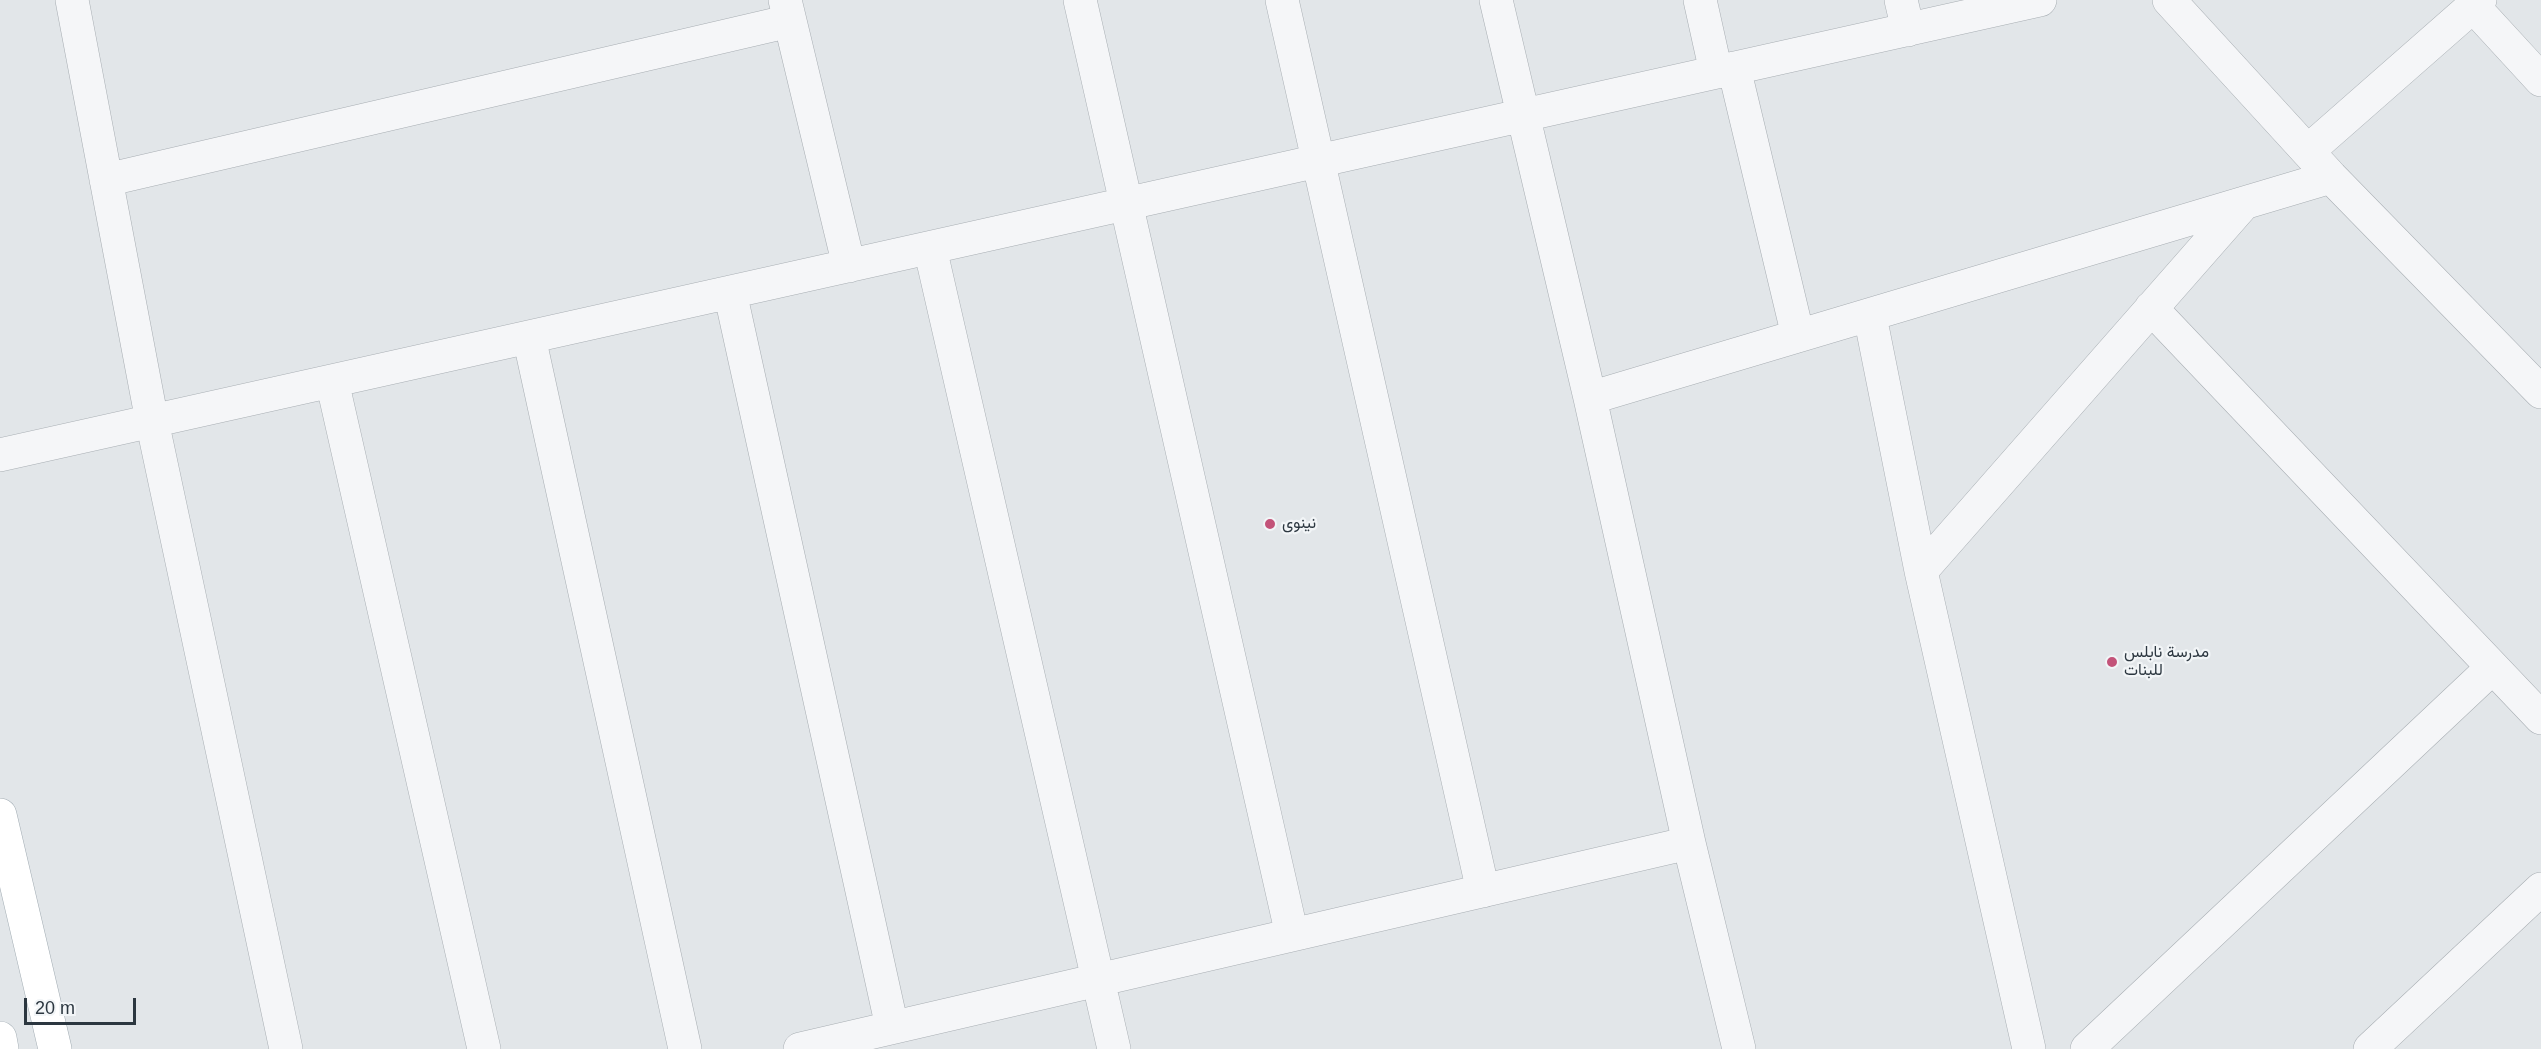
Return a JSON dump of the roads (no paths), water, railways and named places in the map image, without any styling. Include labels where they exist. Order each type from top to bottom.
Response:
[{"type":"main road","points":[[0,815],[55,1049]]},
{"type":"main road","points":[[0,1038],[2,1049]]},
{"type":"street","points":[[72,0],[152,421],[286,1049]]},
{"type":"street","points":[[1080,0],[1292,935]]},
{"type":"street","points":[[1282,0],[1483,891]]},
{"type":"street","points":[[1496,0],[1521,116],[1590,398],[1689,843],[1739,1049]]},
{"type":"street","points":[[1700,0],[1725,70],[1798,336]]},
{"type":"street","points":[[0,455],[1725,70],[1904,15],[2040,0]]},
{"type":"street","points":[[2169,0],[2331,177],[2541,392]]},
{"type":"street","points":[[2308,151],[2477,3],[2541,80]]},
{"type":"street","points":[[106,180],[787,10],[849,266]]},
{"type":"street","points":[[1590,398],[2331,177]]},
{"type":"street","points":[[1921,571],[2244,203]]},
{"type":"street","points":[[930,248],[1114,1049]]},
{"type":"street","points":[[729,292],[892,1027]]},
{"type":"street","points":[[2151,308],[2541,717]]},
{"type":"street","points":[[1870,316],[1921,571],[2030,1049]]},
{"type":"street","points":[[529,337],[685,1049]]},
{"type":"street","points":[[332,381],[484,1049]]},
{"type":"street","points":[[2087,1049],[2492,668]]},
{"type":"street","points":[[801,1049],[1689,843]]},
{"type":"street","points":[[2370,1049],[2541,889]]},
{"type":"place","name":"نينوى","points":[[1270,524]]},
{"type":"place","name":"مدرسة نابلس للبنات","points":[[2112,662]]}]
